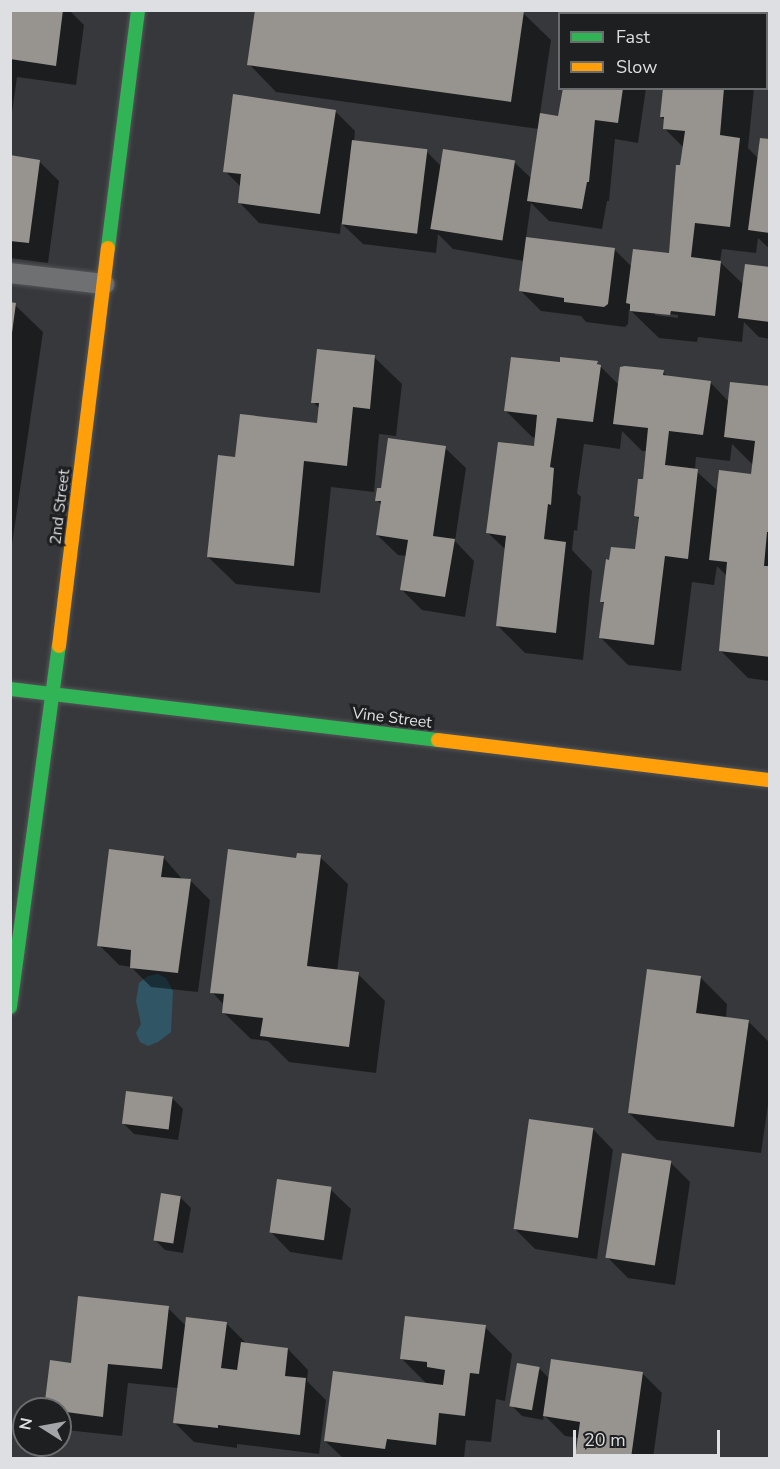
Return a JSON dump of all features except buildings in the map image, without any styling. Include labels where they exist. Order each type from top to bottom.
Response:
[{"type":"street","name":"2nd Street","points":[[10,1007],[53,694],[138,10]]},
{"type":"street","name":"Vine Street","points":[[10,689],[770,780]]},
{"type":"lane","points":[[10,273],[104,285]]},
{"type":"water","points":[[158,974],[166,978],[173,991],[171,1032],[148,1046],[140,1042],[136,1033],[141,1024],[136,1001],[139,983],[148,976]]},
{"type":"traffic: fast","points":[[108,248],[138,10]]},
{"type":"traffic: fast","points":[[10,1007],[59,646]]},
{"type":"traffic: fast","points":[[10,689],[438,740]]},
{"type":"traffic: slow","points":[[59,646],[108,248]]},
{"type":"traffic: slow","points":[[438,740],[770,780]]}]
